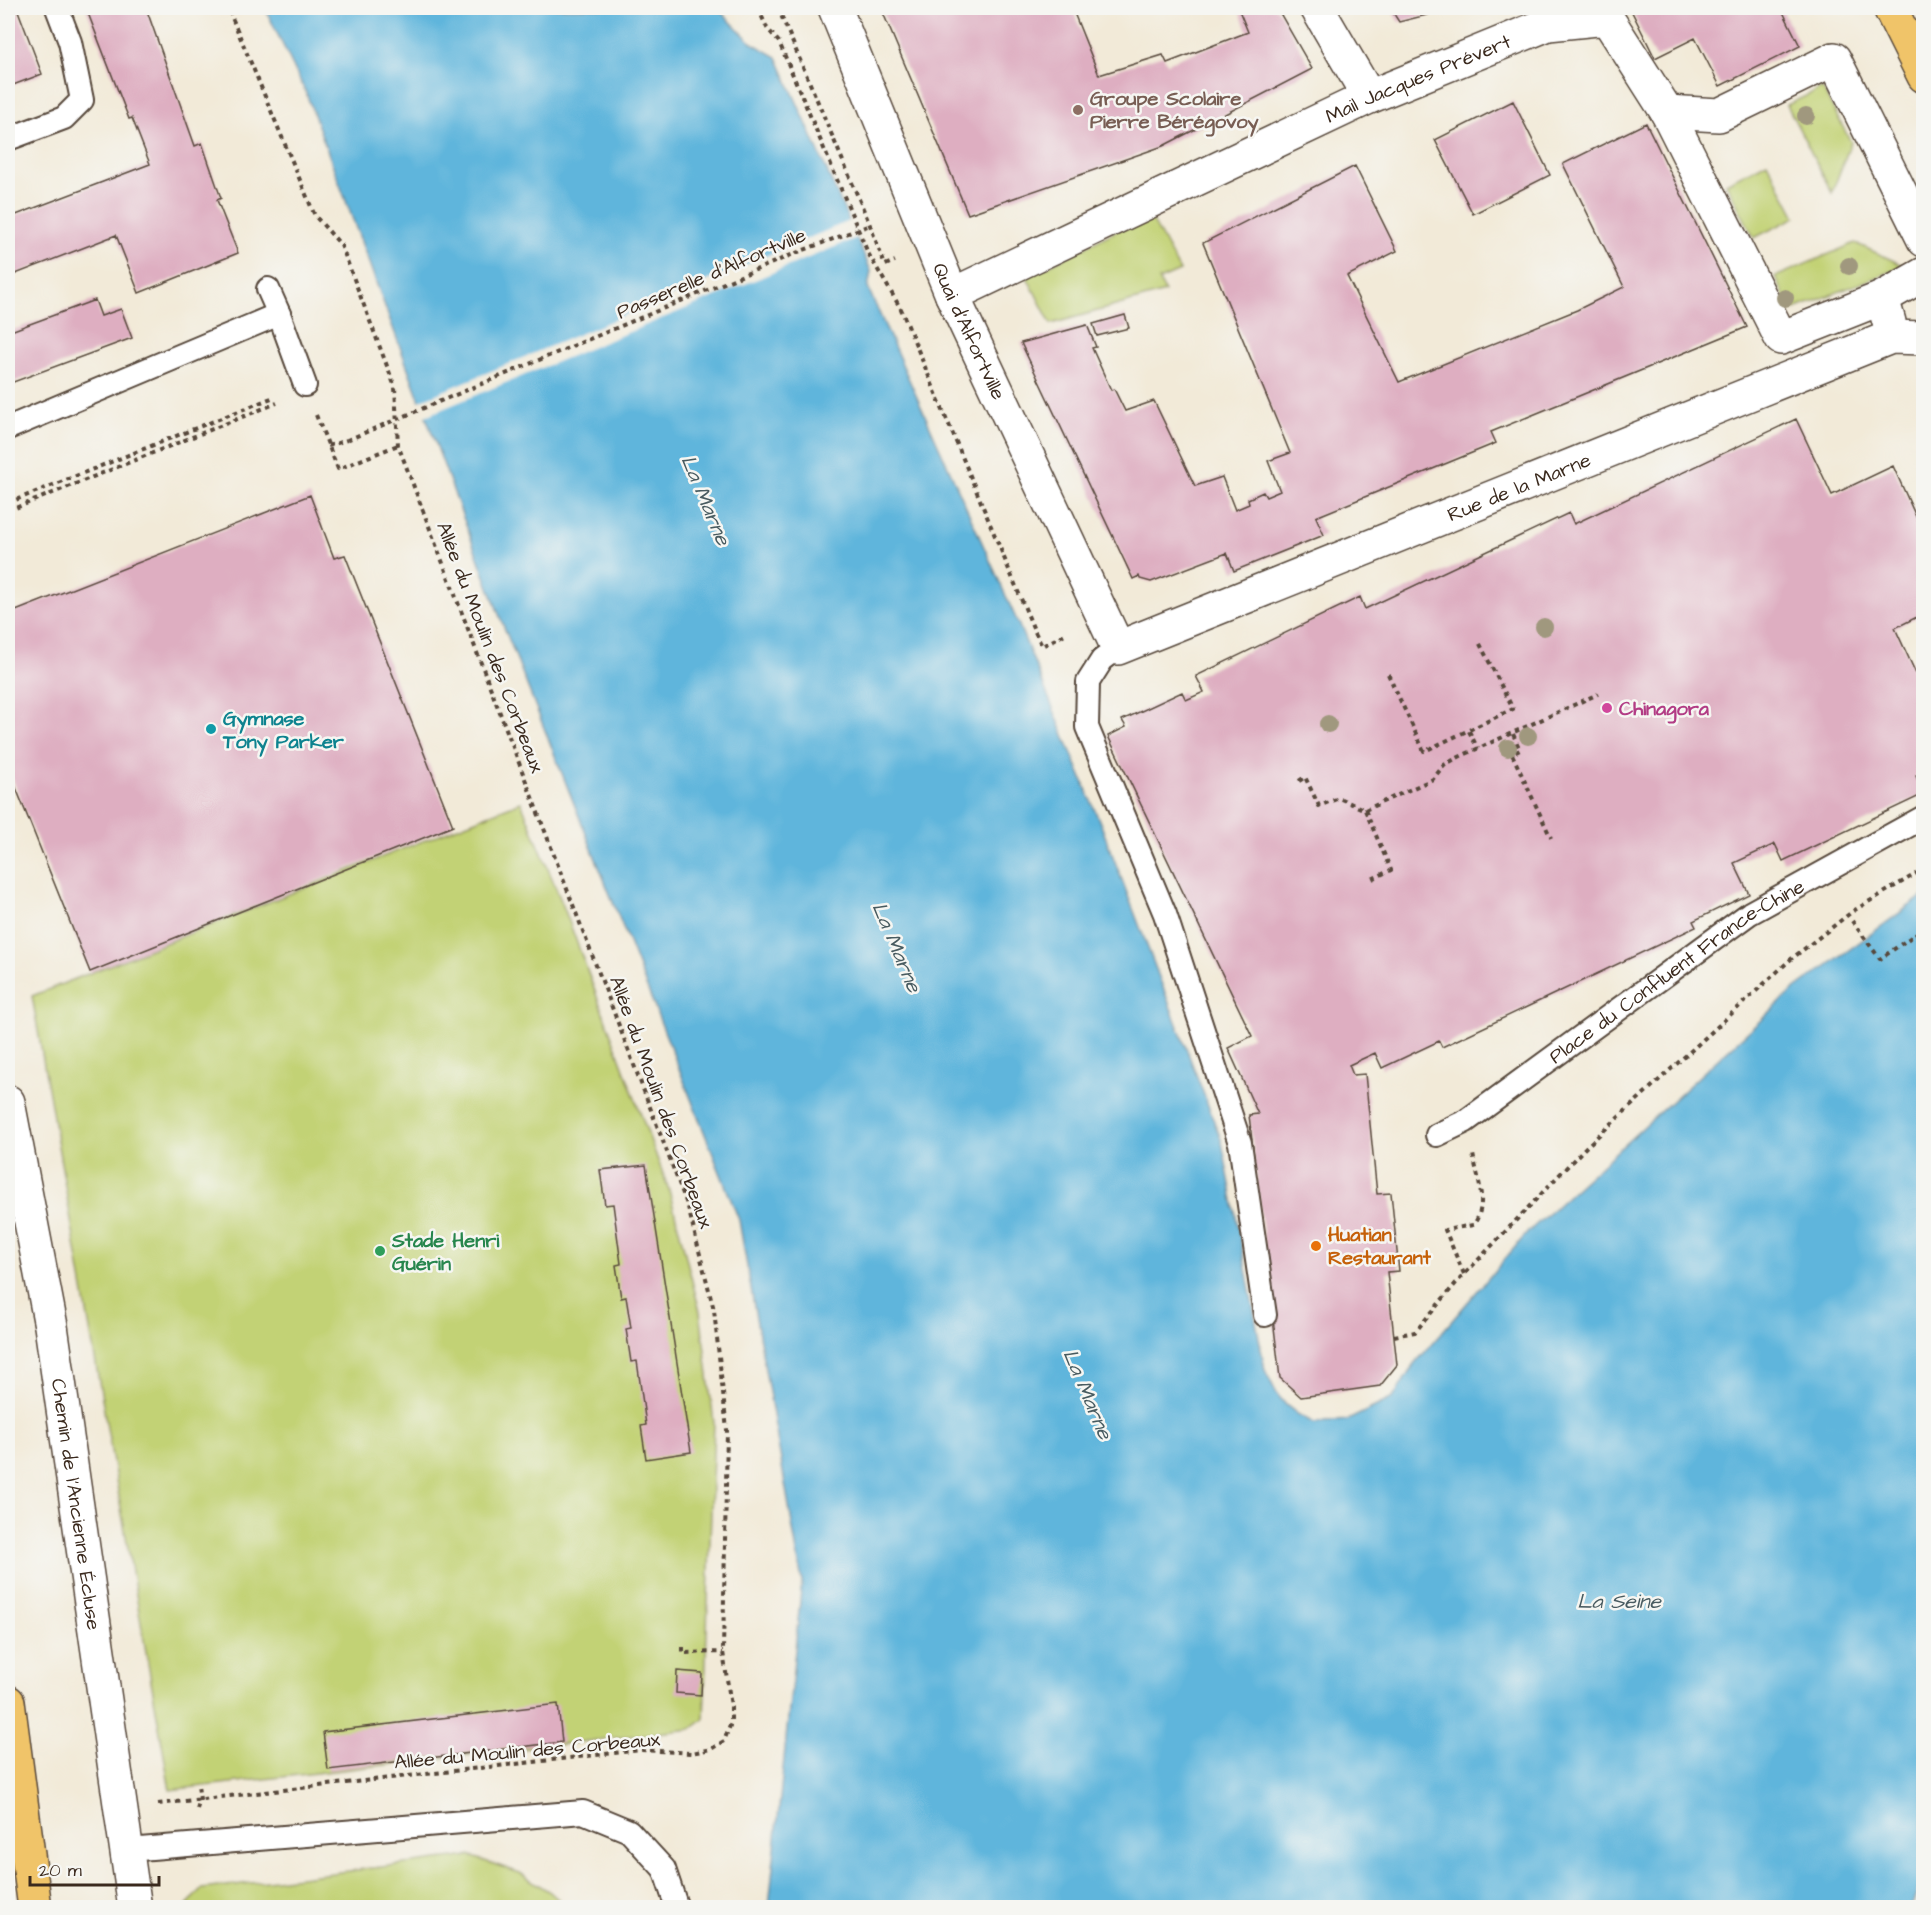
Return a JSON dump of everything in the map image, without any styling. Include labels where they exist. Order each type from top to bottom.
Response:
[{"type":"main road","points":[[1890,8],[1923,75]]},
{"type":"main road","points":[[8,1702],[35,1908]]},
{"type":"street","name":"Quai d'Alfortville","points":[[835,8],[952,294],[1118,648]]},
{"type":"street","name":"Mail Jacques Prévert","points":[[952,294],[1369,97],[1548,24],[1607,18],[1667,112]]},
{"type":"street","points":[[1324,19],[1369,97]]},
{"type":"street","points":[[1923,240],[1834,59],[1719,114],[1667,112],[1782,338],[1885,310],[1923,274]]},
{"type":"street","name":"Rue de la Marne","points":[[1118,648],[1891,336],[1923,338]]},
{"type":"street","name":"Chemin de l'Ancienne Écluse","points":[[8,1102],[13,1152],[51,1326],[135,1908]]},
{"type":"lane","points":[[8,139],[64,118],[82,100],[70,42],[57,8]]},
{"type":"lane","points":[[268,289],[304,386]]},
{"type":"lane","points":[[8,428],[279,314]]},
{"type":"lane","points":[[1118,648],[1102,660],[1088,682],[1086,727],[1165,915],[1240,1143],[1265,1315]]},
{"type":"lane","name":"Place du Confluent France-Chine","points":[[1437,1135],[1466,1121],[1750,913],[1923,817]]},
{"type":"lane","points":[[128,1850],[583,1812],[628,1831],[664,1869],[677,1908]]},
{"type":"path","name":"Allée du Moulin des Corbeaux","points":[[122,1808],[642,1750],[692,1753],[711,1749],[724,1741],[731,1723],[731,1706],[723,1652],[727,1430],[714,1310],[688,1207],[398,445],[395,387],[341,245],[315,216],[228,8]]},
{"type":"path","points":[[758,8],[767,28],[779,42],[868,253],[901,309],[1034,630]]},
{"type":"path","points":[[778,8],[870,225],[885,266],[901,259]]},
{"type":"path","name":"Passerelle d'Alfortville","points":[[398,445],[338,469],[328,446],[870,225]]},
{"type":"path","points":[[8,503],[304,386]]},
{"type":"path","points":[[8,511],[285,400]]},
{"type":"path","points":[[1388,674],[1424,751],[1513,709],[1479,642]]},
{"type":"path","points":[[1365,810],[1433,779],[1444,765],[1598,694]]},
{"type":"path","points":[[1469,731],[1478,749]]},
{"type":"path","points":[[1511,734],[1520,750],[1512,754],[1551,838]]},
{"type":"path","points":[[1299,781],[1305,777],[1319,806],[1339,798],[1365,810],[1391,870],[1370,880]]},
{"type":"path","points":[[1394,1336],[1415,1332],[1464,1274],[1586,1147],[1790,960],[1853,911],[1923,869]]},
{"type":"path","points":[[1852,921],[1880,959],[1923,928]]},
{"type":"path","points":[[1464,1274],[1446,1230],[1473,1225],[1480,1216],[1481,1197],[1466,1121]]},
{"type":"path","points":[[683,1647],[683,1653],[723,1652]]},
{"type":"green space","points":[[1822,88],[1851,142],[1832,193],[1787,105]]},
{"type":"green space","points":[[1767,162],[1796,217],[1754,238],[1726,183]]},
{"type":"green space","points":[[1149,214],[1180,271],[1159,280],[1165,292],[1051,324],[1027,277]]},
{"type":"green space","points":[[1855,243],[1905,266],[1792,310],[1775,277]]},
{"type":"green space","name":"Stade Henri Guérin","points":[[521,802],[564,908],[669,1190],[700,1312],[714,1423],[704,1719],[691,1729],[170,1790],[32,996]]},
{"type":"green space","points":[[470,1856],[520,1873],[550,1892],[567,1907],[186,1907],[202,1889]]},
{"type":"water","name":"La Seine","points":[[265,8],[717,8],[752,43],[777,57],[871,271],[868,288],[1018,623],[1101,825],[1222,1142],[1265,1370],[1277,1394],[1299,1415],[1314,1423],[1348,1420],[1393,1398],[1413,1366],[1528,1232],[1794,990],[1923,896],[1924,1876],[1911,1907],[769,1907],[802,1581],[739,1220],[500,617],[306,93]]},
{"type":"pier","points":[[852,220],[859,237],[423,417],[417,402]]},
{"type":"building","points":[[8,8],[17,8],[42,74],[8,87]]},
{"type":"building","points":[[86,8],[146,8],[195,146],[202,143],[221,198],[217,200],[238,253],[139,293],[116,235],[8,277],[8,218],[150,164],[132,118],[129,119]]},
{"type":"building","name":"Groupe Scolaire Pierre Bérégovoy","points":[[881,8],[1072,8],[1099,75],[1163,55],[1167,63],[1248,32],[1238,8],[1277,8],[1312,69],[1163,146],[968,214]]},
{"type":"building","points":[[1390,8],[1455,8],[1399,22]]},
{"type":"building","points":[[1630,8],[1781,8],[1800,46],[1720,86],[1695,38],[1655,58]]},
{"type":"building","points":[[1513,101],[1550,175],[1473,214],[1435,140]]},
{"type":"building","points":[[1646,123],[1747,327],[1491,432],[1496,443],[1316,517],[1324,535],[1234,571],[1227,553],[1151,582],[1140,579],[1139,576],[1133,579],[1021,343],[1087,325],[1096,347],[1092,348],[1111,390],[1114,389],[1125,411],[1154,401],[1195,486],[1222,477],[1235,510],[1249,504],[1248,499],[1263,492],[1266,497],[1280,491],[1268,461],[1290,453],[1203,243],[1355,166],[1397,251],[1347,276],[1399,382],[1577,310],[1624,287],[1563,164]]},
{"type":"building","points":[[95,300],[101,316],[121,309],[132,338],[8,384],[8,332]]},
{"type":"building","points":[[1125,315],[1129,328],[1097,336],[1093,324]]},
{"type":"building","points":[[1796,419],[1832,495],[1893,466],[1923,532],[1923,614],[1895,628],[1923,689],[1923,773],[1916,776],[1924,794],[1783,861],[1775,844],[1734,863],[1749,894],[1693,921],[1696,927],[1442,1047],[1439,1041],[1382,1068],[1375,1053],[1349,1065],[1353,1075],[1365,1074],[1377,1194],[1391,1193],[1399,1271],[1387,1272],[1397,1365],[1380,1386],[1301,1397],[1280,1378],[1249,1115],[1258,1114],[1228,1048],[1252,1036],[1108,736],[1126,727],[1122,720],[1182,692],[1186,700],[1204,692],[1196,676],[1360,597],[1365,609],[1569,513],[1574,524]]},
{"type":"building","name":"Gymnase Tony Parker","points":[[310,495],[334,558],[345,555],[453,826],[90,972],[8,768],[8,614]]},
{"type":"building","points":[[646,1165],[691,1452],[646,1459],[641,1426],[646,1425],[637,1361],[631,1362],[626,1329],[631,1328],[626,1297],[621,1298],[616,1265],[621,1264],[613,1204],[605,1205],[600,1170]]},
{"type":"building","points":[[677,1671],[702,1673],[701,1695],[676,1693]]},
{"type":"building","points":[[558,1704],[562,1742],[328,1770],[323,1732]]},
{"type":"place","name":"Groupe Scolaire Pierre Bérégovoy","points":[[1078,110]]},
{"type":"place","name":"Chinagora","points":[[1607,708]]},
{"type":"place","name":"Gymnase Tony Parker","points":[[211,729]]},
{"type":"place","name":"Huatian Restaurant","points":[[1316,1246]]},
{"type":"place","name":"Stade Henri Guérin","points":[[380,1251]]},
{"type":"water label","name":"La Marne","points":[[706,500]]},
{"type":"water label","name":"La Marne","points":[[897,947]]},
{"type":"water label","name":"La Marne","points":[[1088,1394]]}]
